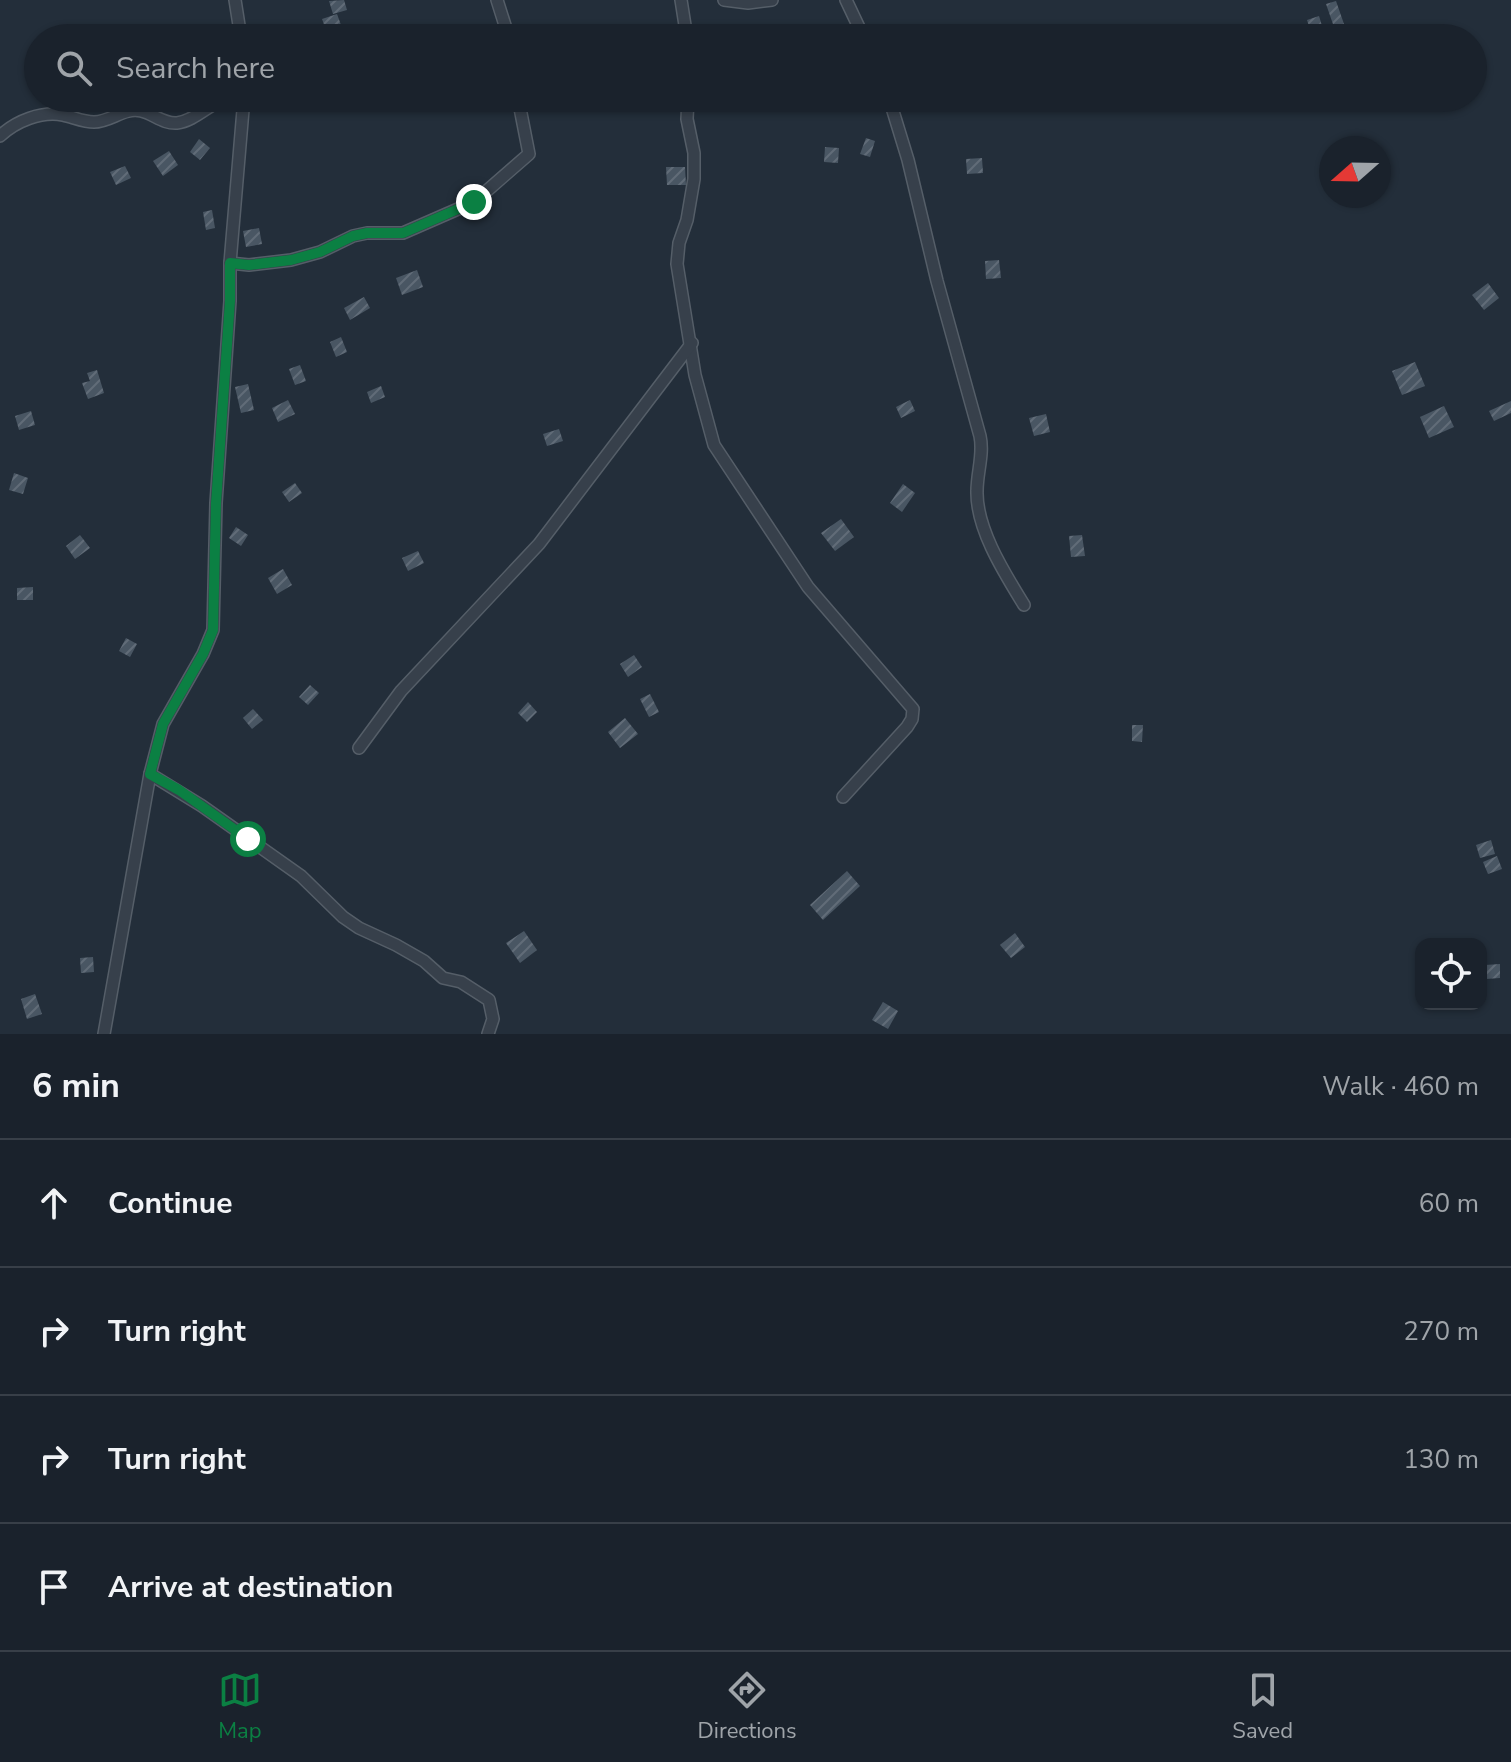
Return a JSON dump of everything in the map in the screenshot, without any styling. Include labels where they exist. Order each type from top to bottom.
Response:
[{"type":"street","points":[[235,0],[239,24]]},
{"type":"street","points":[[497,0],[505,24]]},
{"type":"street","points":[[681,0],[685,24]]},
{"type":"street","points":[[724,0],[748,3],[772,0]]},
{"type":"street","points":[[846,0],[857,24]]},
{"type":"street","points":[[0,136],[26,119],[47,114],[95,122],[124,112]]},
{"type":"street","points":[[142,112],[177,123],[202,112]]},
{"type":"street","points":[[104,1034],[150,774],[163,724],[203,654],[213,630],[216,503],[230,263],[243,112]]},
{"type":"street","points":[[230,263],[249,265],[291,260],[320,252],[353,236],[403,233],[474,202],[529,154],[521,112]]},
{"type":"street","points":[[687,112],[694,153],[694,179],[677,264],[695,375],[714,445],[808,587],[913,709],[907,727],[843,797]]},
{"type":"street","points":[[893,112],[982,445],[977,494],[984,524],[999,563],[1024,605]]},
{"type":"street","points":[[359,748],[401,691],[539,544],[692,343]]},
{"type":"street","points":[[150,774],[191,798],[301,876],[343,917],[359,928],[396,945],[424,961],[443,978],[461,982],[489,1000],[493,1019],[488,1034]]},
{"type":"building","points":[[344,0],[347,10],[333,14],[329,1]]},
{"type":"building","points":[[1336,1],[1344,24],[1333,24],[1326,4]]},
{"type":"building","points":[[337,14],[341,24],[324,24],[322,19]]},
{"type":"building","points":[[1319,16],[1321,24],[1308,24],[1307,20]]},
{"type":"building","points":[[866,138],[875,141],[870,157],[860,154]]},
{"type":"building","points":[[199,139],[210,148],[200,160],[190,152]]},
{"type":"building","points":[[825,147],[839,148],[838,163],[824,162]]},
{"type":"building","points":[[169,151],[178,165],[163,176],[153,161]]},
{"type":"building","points":[[982,158],[983,173],[967,174],[966,159]]},
{"type":"building","points":[[125,166],[131,178],[116,185],[110,172]]},
{"type":"building","points":[[666,167],[685,167],[686,185],[667,185]]},
{"type":"building","points":[[212,210],[215,228],[206,230],[203,212]]},
{"type":"building","points":[[259,228],[262,244],[246,247],[243,231]]},
{"type":"building","points":[[999,260],[1001,278],[986,279],[985,261]]},
{"type":"building","points":[[417,270],[423,287],[402,295],[396,278]]},
{"type":"building","points":[[1488,283],[1499,298],[1484,310],[1472,295]]},
{"type":"building","points":[[364,297],[370,308],[350,320],[344,308]]},
{"type":"building","points":[[341,337],[347,352],[336,357],[330,342]]},
{"type":"building","points":[[1415,362],[1425,386],[1402,395],[1392,371]]},
{"type":"building","points":[[300,365],[306,381],[295,385],[289,369]]},
{"type":"building","points":[[97,370],[104,393],[88,399],[82,383],[90,381],[87,373]]},
{"type":"building","points":[[248,384],[254,410],[241,413],[235,387]]},
{"type":"building","points":[[381,386],[385,397],[371,403],[367,392]]},
{"type":"building","points":[[288,400],[295,414],[278,422],[272,408]]},
{"type":"building","points":[[910,400],[915,411],[901,418],[896,407]]},
{"type":"building","points":[[1511,401],[1511,413],[1494,421],[1489,411]]},
{"type":"building","points":[[1444,406],[1454,427],[1429,438],[1420,417]]},
{"type":"building","points":[[31,411],[35,425],[19,430],[15,416]]},
{"type":"building","points":[[1046,414],[1050,432],[1034,436],[1029,418]]},
{"type":"building","points":[[559,429],[563,441],[547,446],[543,434]]},
{"type":"building","points":[[14,473],[28,478],[23,494],[9,490]]},
{"type":"building","points":[[295,483],[302,493],[289,502],[282,492]]},
{"type":"building","points":[[903,484],[915,493],[902,512],[890,503]]},
{"type":"building","points":[[841,519],[854,537],[835,551],[821,533]]},
{"type":"building","points":[[236,527],[248,535],[241,546],[229,538]]},
{"type":"building","points":[[80,535],[90,548],[75,559],[66,546]]},
{"type":"building","points":[[1082,535],[1085,556],[1071,557],[1069,536]]},
{"type":"building","points":[[418,551],[424,563],[408,571],[402,558]]},
{"type":"building","points":[[283,569],[292,585],[277,594],[268,578]]},
{"type":"building","points":[[33,587],[33,600],[17,600],[17,588]]},
{"type":"building","points":[[126,638],[137,644],[130,657],[119,651]]},
{"type":"building","points":[[634,655],[642,667],[628,677],[620,664]]},
{"type":"building","points":[[310,685],[319,693],[308,705],[299,697]]},
{"type":"building","points":[[650,694],[659,712],[649,717],[640,699]]},
{"type":"building","points":[[528,702],[537,712],[527,722],[518,713]]},
{"type":"building","points":[[253,709],[263,720],[252,729],[243,718]]},
{"type":"building","points":[[625,718],[638,734],[620,748],[608,732]]},
{"type":"building","points":[[1132,725],[1143,725],[1142,742],[1132,741]]},
{"type":"building","points":[[1491,840],[1495,854],[1480,858],[1476,845]]},
{"type":"building","points":[[1497,856],[1502,869],[1488,874],[1483,862]]},
{"type":"building","points":[[847,871],[860,886],[823,920],[810,905]]},
{"type":"building","points":[[524,931],[537,950],[520,963],[506,943]]},
{"type":"building","points":[[1015,933],[1025,947],[1011,958],[1000,945]]},
{"type":"building","points":[[93,957],[94,972],[81,973],[80,958]]},
{"type":"building","points":[[1500,964],[1500,978],[1487,979],[1487,965]]},
{"type":"building","points":[[35,994],[42,1014],[27,1019],[21,999]]},
{"type":"building","points":[[883,1002],[898,1011],[888,1029],[872,1020]]},
{"type":"route","points":[[248,839],[179,790],[150,774],[163,724],[203,654],[213,630],[216,503],[230,263],[249,265],[291,260],[320,252],[353,236],[403,233],[474,202]]}]
